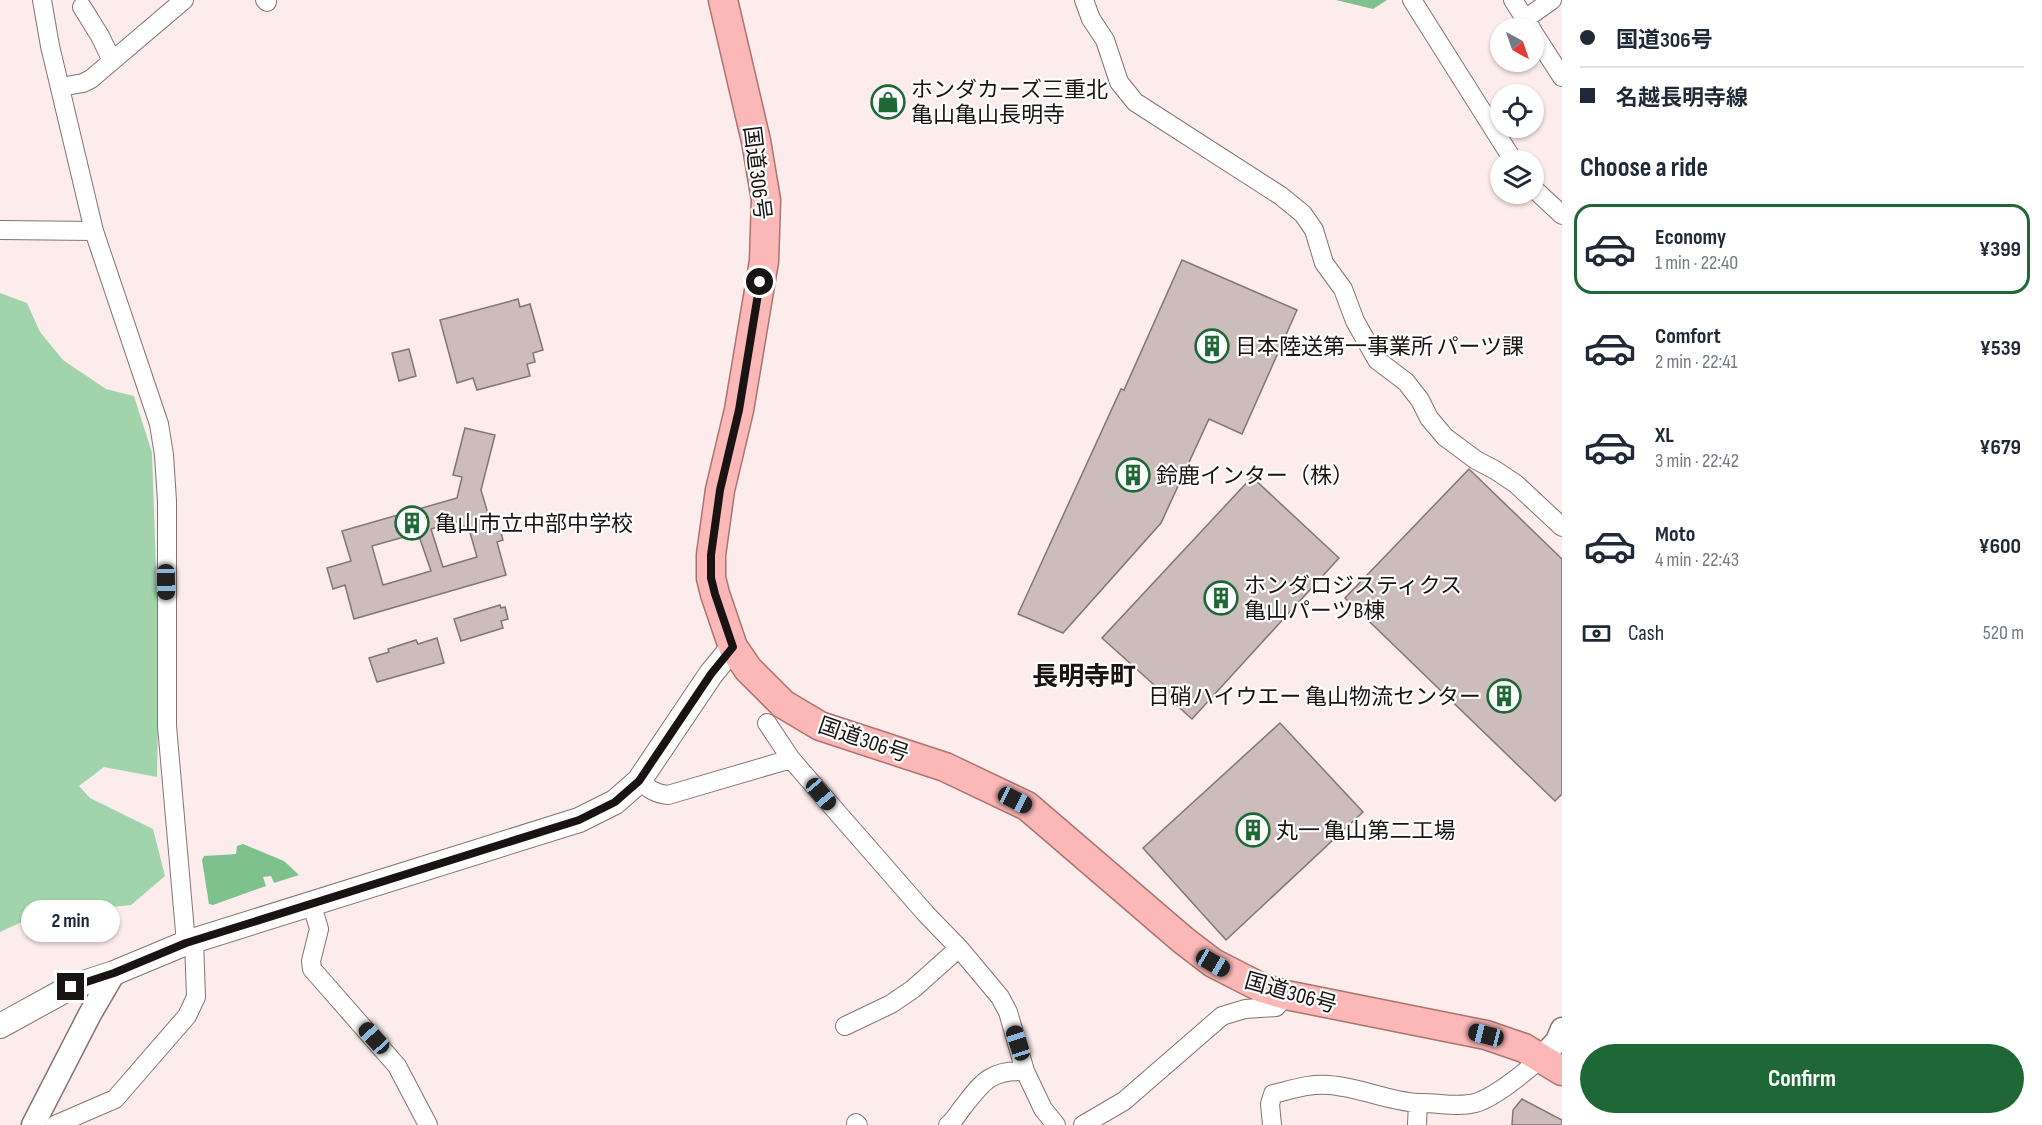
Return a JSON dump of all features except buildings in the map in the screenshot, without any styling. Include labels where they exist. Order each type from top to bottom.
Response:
[{"type":"highway","name":"国道306号","points":[[723,0],[756,141],[765,200],[764,261],[739,410],[720,490],[711,555],[711,578],[715,594],[733,647],[748,669],[783,704],[820,726],[945,767],[1027,806],[1183,940],[1213,963],[1252,984],[1286,995],[1383,1016],[1459,1029],[1524,1048],[1552,1064]]},
{"type":"main road","points":[[0,1026],[71,987],[114,973],[190,941],[579,820],[615,802],[639,781],[711,674],[733,647]]},
{"type":"street","points":[[42,0],[50,46],[94,231],[159,424],[164,455],[167,501],[167,726],[196,997],[187,1016],[116,1099],[55,1125]]},
{"type":"street","points":[[61,87],[83,83],[91,79],[184,0]]},
{"type":"street","points":[[1084,0],[1091,19],[1105,40],[1119,82],[1135,102],[1299,209],[1314,231],[1324,263],[1343,289],[1355,321],[1377,360],[1406,382],[1420,400],[1429,418],[1445,437],[1476,460],[1516,484],[1562,527]]},
{"type":"street","points":[[1412,0],[1507,150]]},
{"type":"street","points":[[1513,0],[1525,18]]},
{"type":"street","points":[[1537,18],[1552,0]]},
{"type":"street","points":[[82,7],[112,61]]},
{"type":"street","points":[[1544,48],[1562,77]]},
{"type":"street","points":[[1544,198],[1562,215]]},
{"type":"street","points":[[0,230],[94,231]]},
{"type":"street","points":[[767,723],[791,759],[1000,997],[1023,1059],[1025,1071],[1043,1109],[1056,1125]]},
{"type":"street","points":[[639,781],[660,795],[668,795],[791,759]]},
{"type":"street","points":[[311,902],[319,929],[311,961],[312,969],[397,1066],[428,1125]]},
{"type":"street","points":[[845,1026],[891,1004],[913,989],[959,948]]},
{"type":"street","points":[[33,1125],[90,1014],[114,973]]},
{"type":"street","points":[[1083,1125],[1124,1101],[1221,1016],[1245,1009],[1276,1007],[1286,995]]},
{"type":"street","points":[[1272,1125],[1270,1104],[1273,1094],[1315,1085],[1342,1087],[1418,1103],[1474,1104],[1493,1095],[1517,1077],[1552,1064],[1562,1029]]},
{"type":"street","points":[[948,1125],[989,1078],[1007,1070],[1025,1071]]},
{"type":"street","points":[[1418,1103],[1418,1125]]},
{"type":"shaded area","points":[[1336,0],[1387,0],[1373,9]]},
{"type":"shaded area","points":[[0,293],[27,303],[40,332],[63,360],[106,389],[134,396],[152,453],[159,656],[157,777],[104,767],[79,786],[90,798],[153,829],[165,876],[131,905],[73,911],[48,910],[0,932]]},
{"type":"shaded area","points":[[243,844],[284,861],[299,875],[274,883],[271,876],[263,877],[266,886],[213,905],[209,904],[202,860],[204,856],[236,854],[237,846]]},
{"type":"place","name":"ホンダカーズ三重北 亀山亀山長明寺","points":[[888,102]]},
{"type":"place","name":"日本陸送第一事業所 パーツ課","points":[[1212,346]]},
{"type":"place","name":"鈴鹿インター（株）","points":[[1133,475]]},
{"type":"place","name":"亀山市立中部中学校","points":[[412,523]]},
{"type":"place","name":"ホンダロジスティクス 亀山パーツB棟","points":[[1221,598]]},
{"type":"place","name":"日硝ハイウエー 亀山物流センター","points":[[1504,696]]},
{"type":"place","name":"丸一 亀山第二工場","points":[[1253,830]]},
{"type":"district","name":"長明寺町","points":[[1084,676]]},
{"type":"route","points":[[71,987],[114,973],[186,943],[579,820],[615,802],[639,781],[711,674],[733,647],[720,614],[711,578],[711,555],[720,490],[739,410],[760,282]]}]
